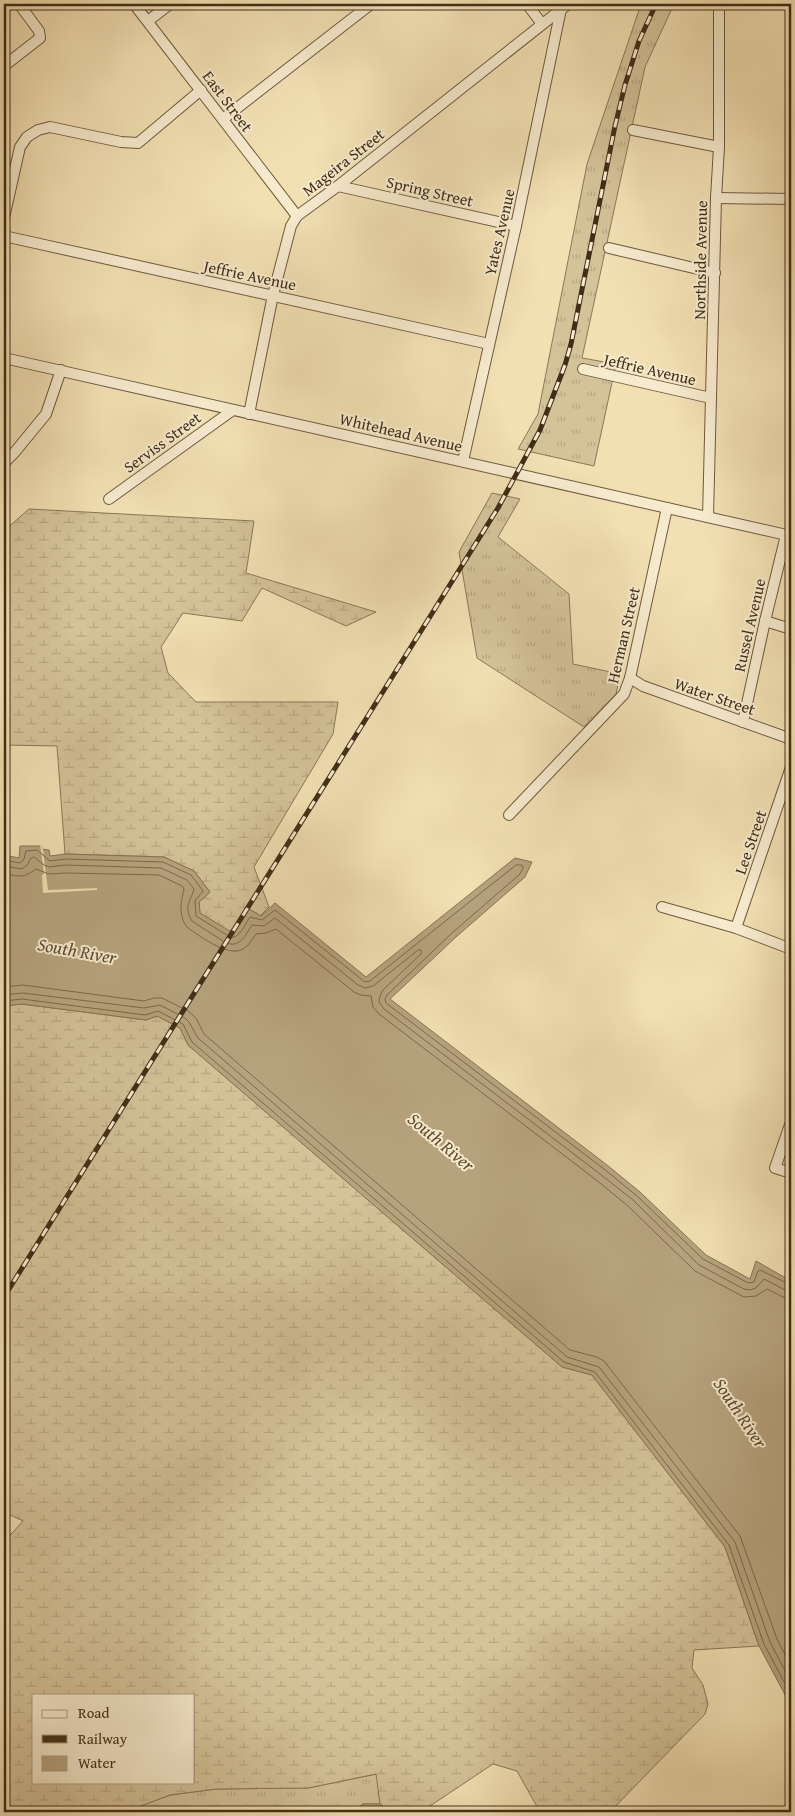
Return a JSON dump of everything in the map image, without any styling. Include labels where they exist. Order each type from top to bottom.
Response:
[{"type":"street","points":[[4,66],[40,38],[39,32],[19,4]]},
{"type":"street","name":"East Street","points":[[134,4],[297,216]]},
{"type":"street","points":[[148,21],[170,4]]},
{"type":"street","points":[[223,119],[372,4]]},
{"type":"street","points":[[527,4],[542,24]]},
{"type":"street","name":"Northside Avenue","points":[[708,517],[719,147],[719,4]]},
{"type":"street","name":"Mageira Street","points":[[249,414],[273,296],[291,226],[297,216],[338,186],[565,6]]},
{"type":"street","name":"Yates Avenue","points":[[463,461],[565,6]]},
{"type":"street","points":[[4,218],[20,147],[27,137],[38,130],[50,127],[121,142],[138,142],[201,90]]},
{"type":"street","points":[[633,130],[719,147]]},
{"type":"street","name":"Spring Street","points":[[338,186],[516,226]]},
{"type":"street","points":[[716,198],[791,199]]},
{"type":"street","name":"Jeffrie Avenue","points":[[4,236],[489,344]]},
{"type":"street","points":[[609,248],[715,273]]},
{"type":"street","name":"Whitehead Avenue","points":[[4,358],[789,536]]},
{"type":"street","name":"Jeffrie Avenue","points":[[583,368],[711,398]]},
{"type":"street","points":[[4,463],[46,414],[61,370]]},
{"type":"street","name":"Serviss Street","points":[[109,499],[233,410]]},
{"type":"street","name":"Herman Street","points":[[509,815],[624,694],[630,678],[667,508]]},
{"type":"street","name":"Russel Avenue","points":[[743,722],[765,621],[789,536]]},
{"type":"street","points":[[765,621],[791,629]]},
{"type":"street","name":"Water Street","points":[[630,678],[643,686],[791,739]]},
{"type":"street","name":"Lee Street","points":[[736,928],[791,767]]},
{"type":"street","points":[[662,907],[736,928],[791,949]]},
{"type":"street","points":[[791,1122],[775,1168],[791,1173]]},
{"type":"green space","points":[[641,4],[674,4],[645,67],[582,358],[616,364],[594,466],[518,449],[538,414],[587,164]]},
{"type":"green space","points":[[492,493],[520,499],[498,537],[569,594],[573,664],[620,674],[616,694],[584,727],[477,658],[459,552]]},
{"type":"green space","points":[[29,509],[254,521],[246,573],[376,612],[346,626],[262,588],[242,621],[183,613],[161,647],[168,673],[196,702],[338,702],[333,734],[254,867],[269,907],[260,916],[249,909],[233,934],[200,913],[199,902],[210,892],[194,871],[164,857],[65,854],[57,746],[4,745],[4,531]]},
{"type":"green space","points":[[21,1004],[146,1020],[157,1016],[180,1028],[188,1045],[562,1367],[592,1375],[725,1547],[759,1646],[694,1650],[692,1668],[703,1685],[708,1704],[705,1714],[610,1812],[540,1812],[517,1771],[493,1764],[421,1812],[391,1812],[380,1804],[376,1774],[308,1788],[216,1789],[170,1795],[125,1812],[4,1812],[4,1542],[23,1521],[4,1512],[4,1006]]},
{"type":"green space","points":[[377,1774],[380,1804],[363,1804],[351,1812],[125,1812],[170,1795],[216,1789],[308,1788]]},
{"type":"water","name":"South River","points":[[20,846],[42,846],[42,849],[49,850],[50,856],[65,854],[164,857],[194,871],[210,892],[199,902],[200,913],[233,933],[249,909],[261,916],[275,903],[366,977],[515,858],[532,862],[525,877],[456,937],[390,999],[607,1165],[640,1192],[706,1255],[750,1279],[756,1261],[791,1281],[791,1706],[759,1646],[725,1547],[592,1375],[562,1367],[188,1045],[180,1028],[157,1016],[146,1020],[22,1004],[4,1006],[4,855],[19,858]]},
{"type":"water","points":[[363,1804],[380,1804],[391,1812],[351,1812]]},
{"type":"pier","points":[[40,843],[42,843],[48,890],[97,888],[97,890],[43,893],[42,875],[44,874]]},
{"type":"railway","points":[[4,1297],[498,508],[540,430],[571,344],[625,85],[639,41],[656,4]]}]
